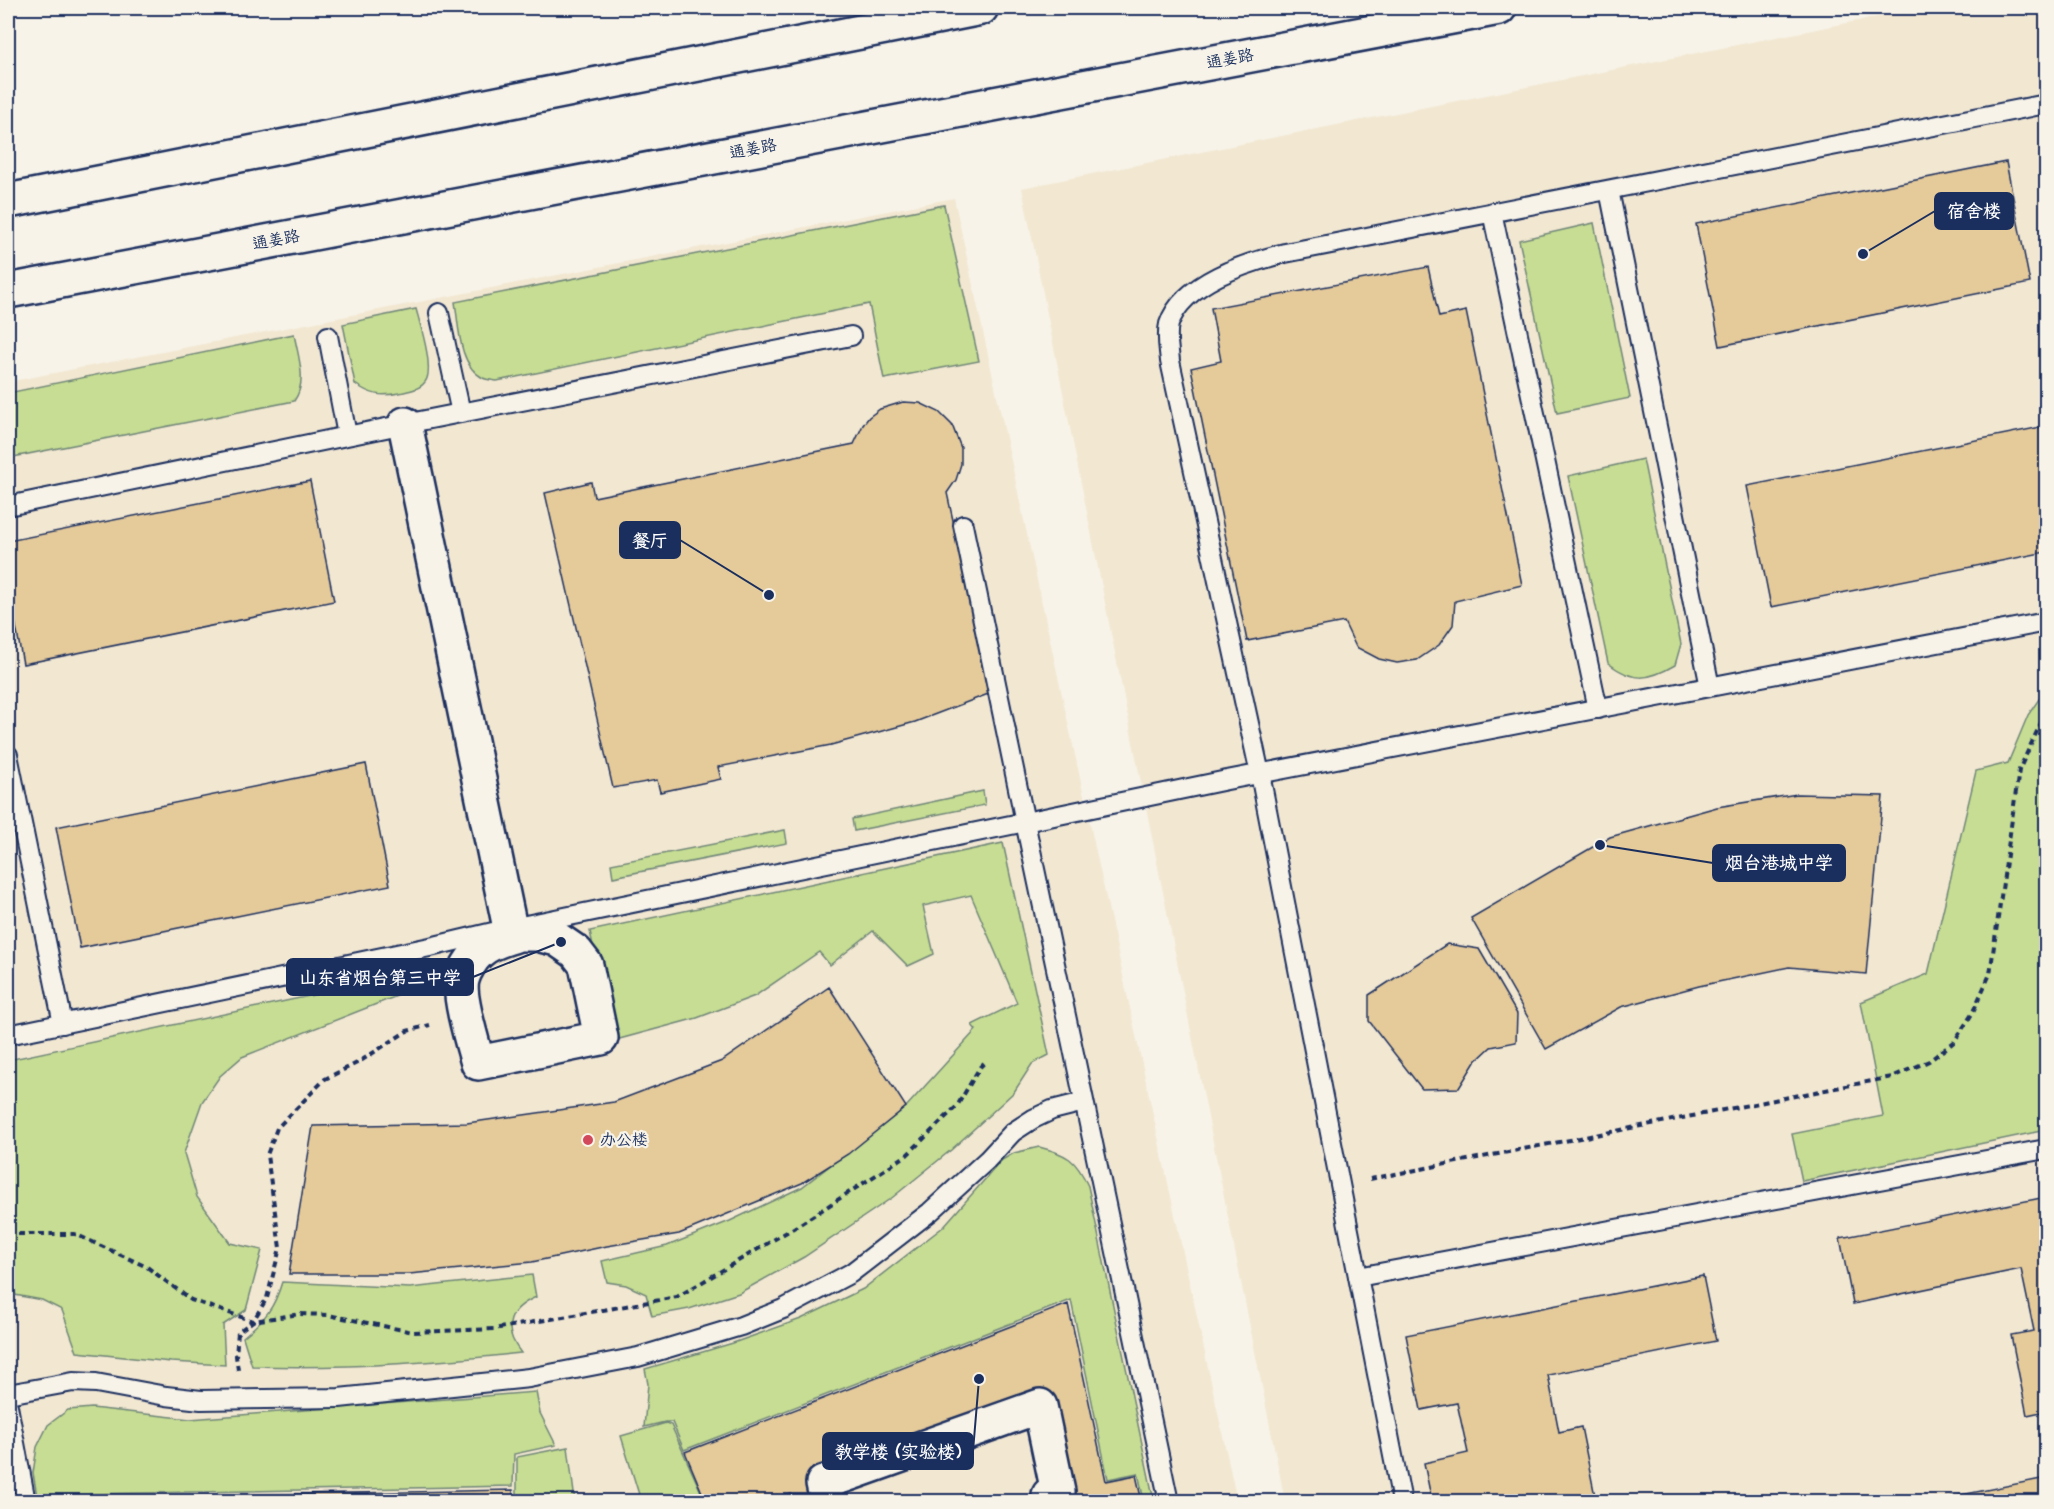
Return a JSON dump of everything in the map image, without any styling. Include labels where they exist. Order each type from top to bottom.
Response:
[{"type":"street","points":[[8,201],[981,8]]},
{"type":"street","name":"通姜路","points":[[8,291],[1498,8]]},
{"type":"street","points":[[405,424],[514,931]]},
{"type":"street","points":[[514,931],[558,939],[576,952],[586,965],[601,1038],[478,1063],[462,993],[462,980],[468,966],[479,951],[514,931]]},
{"type":"street","points":[[827,1502],[823,1483],[1040,1406],[1059,1492],[1049,1495],[1051,1502]]},
{"type":"lane","points":[[1402,1502],[1260,774],[1170,361],[1167,336],[1174,312],[1191,294],[1213,279],[1264,258],[2046,104]]},
{"type":"lane","points":[[1609,190],[1710,687]]},
{"type":"lane","points":[[1492,212],[1598,709]]},
{"type":"lane","points":[[439,313],[461,413]]},
{"type":"lane","points":[[328,336],[347,435]]},
{"type":"lane","points":[[8,506],[347,435],[851,336]]},
{"type":"lane","points":[[963,525],[1169,1502]]},
{"type":"lane","points":[[8,1035],[1260,774],[2046,622]]},
{"type":"lane","points":[[8,755],[63,1024]]},
{"type":"lane","points":[[8,1394],[73,1382],[96,1383],[201,1400],[339,1398],[530,1378],[638,1357],[741,1326],[783,1309],[851,1273],[930,1212],[987,1160],[1013,1132],[1052,1110],[1084,1102]]},
{"type":"lane","points":[[1358,1277],[2046,1149]]},
{"type":"lane","points":[[8,1406],[11,1441],[26,1502]]},
{"type":"path","points":[[1339,1185],[1892,1077],[1929,1061],[1954,1042],[1972,1014],[1990,974],[2019,770],[2046,712]]},
{"type":"path","points":[[244,1400],[236,1356],[238,1332],[253,1321],[267,1298],[280,1248],[267,1155],[277,1128],[326,1079],[359,1062],[407,1031],[436,1023]]},
{"type":"path","points":[[18,1234],[75,1234],[147,1267],[192,1300],[253,1321],[300,1314],[319,1315],[413,1332],[494,1329],[677,1297],[797,1226],[907,1155],[957,1106],[980,1067],[987,1060]]},
{"type":"shaded area","points":[[1922,8],[2046,8],[2046,1501],[1285,1501],[1022,188]]},
{"type":"shaded area","points":[[954,198],[1237,1501],[8,1502],[8,382]]},
{"type":"green space","points":[[944,205],[979,361],[884,379],[869,304],[497,381],[485,379],[475,372],[461,344],[455,302]]},
{"type":"green space","points":[[1594,223],[1630,398],[1557,413],[1519,240]]},
{"type":"green space","points":[[416,309],[428,358],[428,376],[425,382],[413,390],[387,395],[371,393],[355,384],[343,324]]},
{"type":"green space","points":[[294,334],[301,377],[298,394],[294,401],[8,458],[8,393]]},
{"type":"green space","points":[[1643,459],[1681,644],[1675,665],[1657,674],[1641,677],[1625,674],[1608,663],[1568,476]]},
{"type":"green space","points":[[2046,689],[2046,1130],[1802,1181],[1792,1134],[1883,1116],[1861,1002],[1928,974],[1976,771],[2008,763],[2028,715]]},
{"type":"green space","points":[[983,791],[985,805],[854,831],[852,819]]},
{"type":"green space","points":[[785,830],[787,843],[613,877],[611,864]]},
{"type":"green space","points":[[1003,843],[1049,1055],[1032,1064],[1014,1092],[951,1150],[893,1197],[804,1257],[739,1293],[689,1309],[652,1316],[646,1294],[626,1285],[607,1282],[602,1261],[667,1246],[730,1221],[802,1187],[906,1107],[976,1030],[972,1025],[1017,1003],[971,895],[923,906],[934,954],[908,966],[873,931],[830,965],[819,952],[755,996],[697,1018],[612,1041],[590,931]]},
{"type":"green space","points":[[394,978],[397,996],[242,1057],[220,1076],[202,1102],[184,1153],[197,1197],[230,1243],[262,1250],[246,1310],[223,1325],[225,1365],[77,1352],[62,1310],[42,1300],[15,1295],[8,1250],[8,1060]]},
{"type":"green space","points":[[1039,1147],[1064,1155],[1075,1164],[1088,1186],[1154,1501],[1144,1501],[1138,1473],[1108,1479],[1071,1300],[684,1450],[672,1422],[644,1427],[648,1384],[645,1369],[733,1343],[801,1319],[863,1289],[943,1227],[1002,1160],[1014,1153]]},
{"type":"green space","points":[[532,1275],[536,1297],[519,1307],[514,1313],[510,1327],[511,1335],[521,1353],[387,1364],[319,1367],[252,1366],[243,1337],[268,1313],[282,1282],[410,1288]]},
{"type":"green space","points":[[536,1392],[540,1413],[556,1445],[514,1454],[513,1486],[90,1494],[91,1501],[38,1502],[33,1473],[37,1447],[48,1425],[68,1410],[92,1408],[190,1419]]},
{"type":"green space","points":[[666,1423],[671,1425],[705,1501],[641,1501],[621,1436]]},
{"type":"green space","points":[[568,1447],[575,1501],[517,1501],[517,1457]]},
{"type":"building","points":[[2006,162],[2030,283],[1720,346],[1696,224]]},
{"type":"building","points":[[1428,267],[1439,317],[1466,311],[1522,585],[1455,601],[1453,625],[1439,645],[1417,660],[1397,663],[1379,659],[1356,647],[1344,622],[1247,641],[1191,368],[1221,361],[1211,308]]},
{"type":"building","points":[[903,402],[920,403],[939,412],[952,425],[961,448],[961,464],[956,480],[947,493],[991,693],[915,722],[831,745],[718,767],[721,779],[660,792],[657,780],[613,788],[545,493],[591,482],[594,497],[854,444],[869,417],[880,409]]},
{"type":"building","points":[[2046,426],[2046,552],[1771,607],[1747,486]]},
{"type":"building","points":[[310,481],[334,601],[23,664],[8,584],[8,541]]},
{"type":"building","points":[[366,764],[390,885],[80,948],[56,827]]},
{"type":"building","points":[[1797,794],[1883,796],[1866,974],[1789,967],[1699,986],[1621,1007],[1546,1049],[1471,918],[1610,837],[1717,807]]},
{"type":"building","points":[[1447,944],[1479,949],[1517,1014],[1516,1042],[1491,1047],[1475,1062],[1459,1088],[1422,1089],[1369,1021],[1369,995]]},
{"type":"building","name":"办公楼","points":[[829,987],[906,1107],[848,1154],[802,1183],[679,1234],[532,1262],[409,1274],[289,1274],[313,1126],[467,1123],[614,1102],[722,1061]]},
{"type":"building","points":[[2046,1197],[2046,1411],[2027,1415],[2011,1335],[2034,1331],[2021,1269],[1853,1304],[1840,1238]]},
{"type":"building","points":[[1703,1276],[1716,1341],[1548,1375],[1559,1432],[1581,1427],[1596,1501],[1432,1502],[1424,1463],[1468,1453],[1457,1403],[1421,1410],[1406,1335]]},
{"type":"building","points":[[1068,1304],[1106,1481],[1136,1475],[1142,1502],[1051,1502],[1040,1406],[823,1483],[827,1502],[793,1502],[791,1494],[771,1502],[706,1502],[685,1452]]},
{"type":"building","points":[[2046,1478],[2046,1502],[1947,1502],[1946,1498]]},
{"type":"building","points":[[513,1490],[513,1502],[97,1502],[97,1498]]},
{"type":"place","name":"宿舍楼","points":[[1863,254]]},
{"type":"place","name":"餐厅","points":[[769,595]]},
{"type":"place","name":"烟台港城中学","points":[[1600,845]]},
{"type":"place","name":"山东省烟台第三中学","points":[[561,942]]},
{"type":"place","name":"办公楼","points":[[588,1140]]},
{"type":"place","name":"教学楼 (实验楼)","points":[[979,1379]]}]
